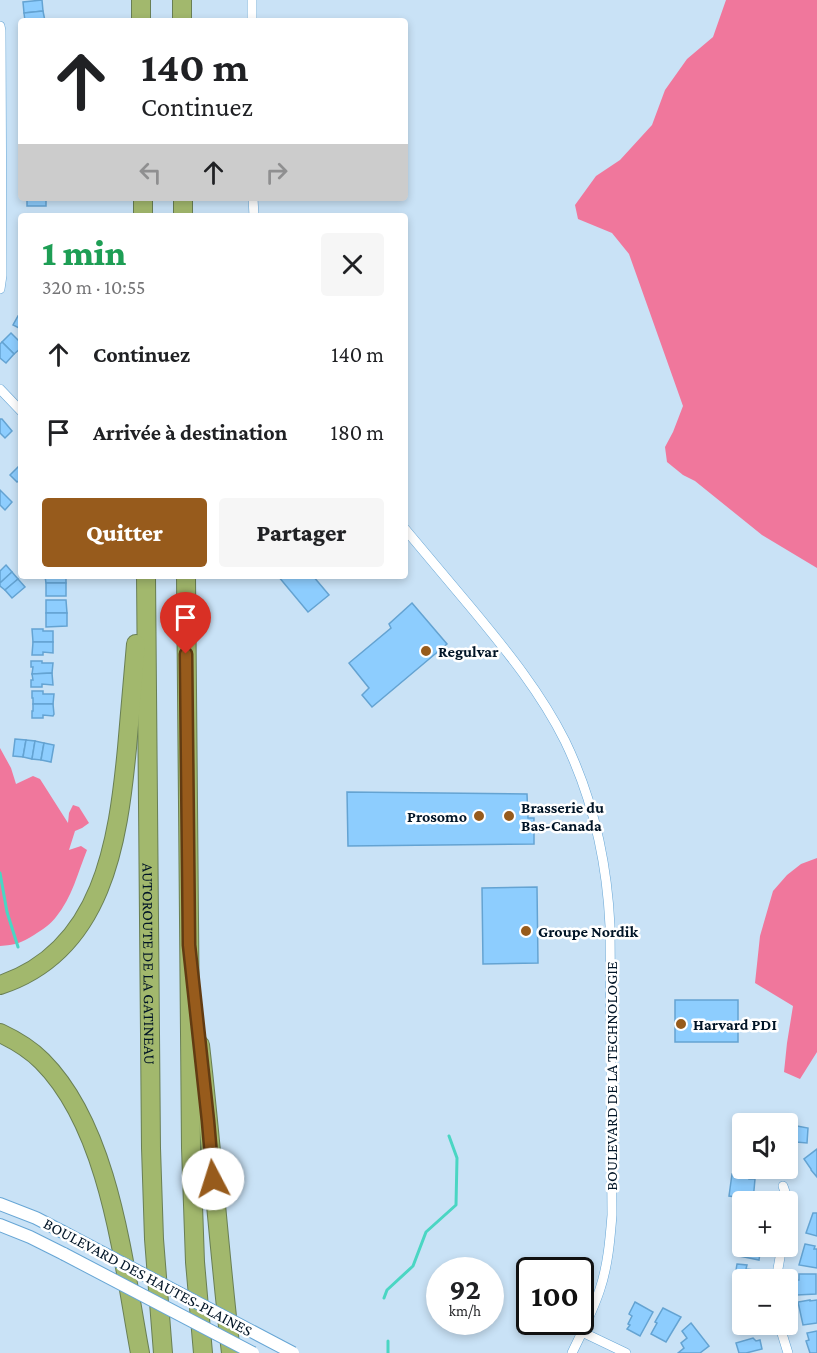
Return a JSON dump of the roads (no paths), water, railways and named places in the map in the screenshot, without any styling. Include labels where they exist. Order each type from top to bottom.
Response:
[{"type":"highway","points":[[141,0],[141,18]]},
{"type":"highway","points":[[182,0],[182,18]]},
{"type":"highway","points":[[0,985],[31,972],[64,945],[86,916],[99,889],[116,832],[124,778],[144,579]]},
{"type":"highway","name":"AUTOROUTE DE LA GATINEAU","points":[[144,579],[151,1148],[154,1239],[163,1353]]},
{"type":"highway","points":[[186,579],[193,1207],[202,1353]]},
{"type":"highway","points":[[189,945],[231,1353]]},
{"type":"highway","points":[[0,1033],[23,1046],[47,1066],[72,1100],[87,1131],[111,1204],[140,1353]]},
{"type":"street","points":[[252,0],[252,18]]},
{"type":"street","points":[[0,26],[2,275],[0,289]]},
{"type":"street","points":[[0,389],[18,408]]},
{"type":"street","name":"BOULEVARD DE LA TECHNOLOGIE","points":[[408,533],[500,643],[537,693],[571,755],[585,790],[597,831],[605,872],[610,926],[612,1205],[603,1279],[594,1305]]},
{"type":"street","points":[[783,1186],[785,1191]]},
{"type":"street","name":"BOULEVARD DES HAUTES-PLAINES","points":[[0,1204],[62,1231],[294,1353]]},
{"type":"street","name":"BOULEVARD DES HAUTES-PLAINES","points":[[0,1225],[64,1254],[252,1353]]},
{"type":"street","name":"BOULEVARD DE LA TECHNOLOGIE","points":[[572,1353],[581,1335]]},
{"type":"street","points":[[588,1335],[626,1353]]},
{"type":"street","points":[[782,1335],[788,1353]]},
{"type":"waterway","points":[[0,873],[7,912],[18,947]]},
{"type":"waterway","points":[[384,1298],[387,1290],[413,1266],[426,1232],[456,1205],[457,1158],[449,1136]]},
{"type":"waterway","points":[[388,1341],[388,1353]]},
{"type":"place","name":"Regulvar","points":[[426,651]]},
{"type":"place","name":"Prosomo","points":[[479,816]]},
{"type":"place","name":"Brasserie du Bas-Canada","points":[[509,816]]},
{"type":"place","name":"Groupe Nordik","points":[[526,931]]},
{"type":"place","name":"Harvard PDI","points":[[681,1024]]}]
